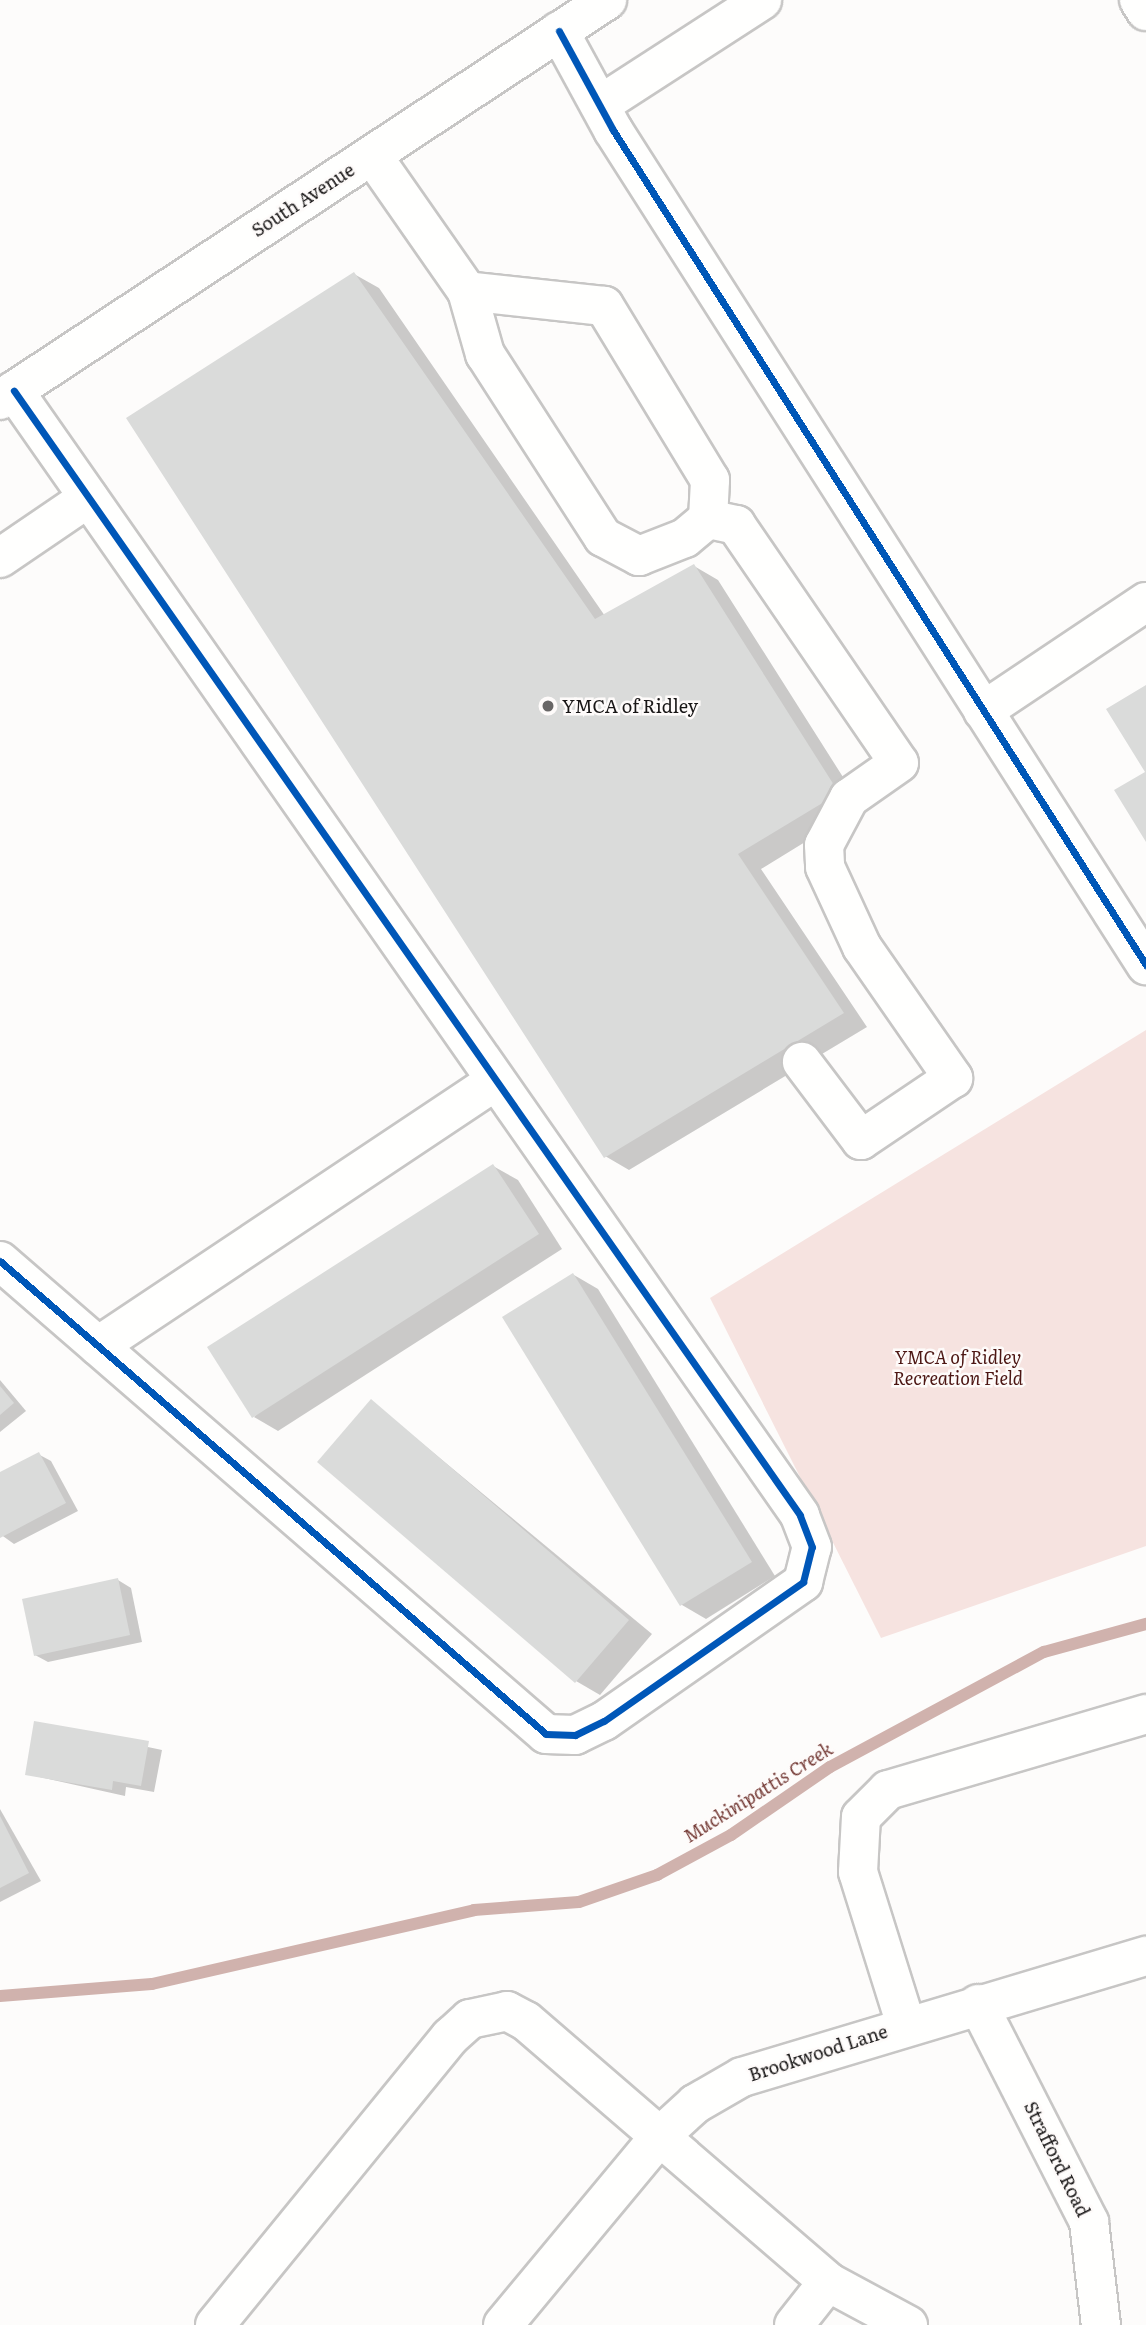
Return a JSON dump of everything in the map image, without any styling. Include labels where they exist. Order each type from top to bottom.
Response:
[{"type":"street","name":"South Avenue","points":[[7,395],[607,0]]},
{"type":"street","points":[[600,105],[762,0]]},
{"type":"street","points":[[1139,0],[1146,11]]},
{"type":"street","points":[[559,31],[600,105],[982,711],[1146,965]]},
{"type":"street","points":[[372,155],[467,291],[485,354],[603,537],[639,556],[685,538],[708,519],[710,480],[604,306],[467,291]]},
{"type":"street","points":[[0,1261],[546,1734],[575,1735],[604,1721],[803,1582],[813,1547],[800,1515],[88,498],[7,395]]},
{"type":"street","points":[[0,558],[88,498]]},
{"type":"street","points":[[708,519],[736,525],[899,763],[849,799],[824,845],[825,867],[862,947],[953,1077],[861,1139],[802,1062]]},
{"type":"street","points":[[982,711],[1146,602]]},
{"type":"street","points":[[98,1346],[496,1081]]},
{"type":"street","points":[[906,2025],[858,1872],[861,1817],[888,1790],[1146,1714]]},
{"type":"street","name":"Brookwood Lane","points":[[503,2325],[659,2137],[695,2104],[743,2077],[906,2025],[1146,1956]]},
{"type":"street","name":"Strafford Road","points":[[978,2004],[1089,2222],[1101,2325]]},
{"type":"street","points":[[215,2325],[470,2019],[507,2011],[526,2021],[828,2282],[895,2322]]},
{"type":"street","points":[[794,2325],[828,2282]]},
{"type":"green space","name":"YMCA of Ridley Recreation Field","points":[[1146,1030],[1146,1546],[881,1638],[710,1298]]},
{"type":"building","name":"YMCA of Ridley","points":[[354,272],[595,619],[694,564],[839,793],[738,854],[844,1013],[604,1158],[126,418]]},
{"type":"building","points":[[1146,685],[1146,842],[1114,790],[1145,772],[1106,709]]},
{"type":"building","points":[[493,1164],[539,1234],[252,1418],[207,1347]]},
{"type":"building","points":[[573,1273],[752,1562],[680,1606],[502,1317]]},
{"type":"building","points":[[0,1386],[14,1403],[0,1415]]},
{"type":"building","points":[[371,1399],[629,1620],[575,1683],[317,1462]]},
{"type":"building","points":[[39,1452],[66,1503],[0,1538],[0,1472]]},
{"type":"building","points":[[118,1578],[130,1635],[34,1656],[22,1599]]},
{"type":"building","points":[[34,1721],[149,1741],[141,1786],[113,1781],[112,1790],[25,1775]]},
{"type":"building","points":[[0,1816],[29,1873],[0,1888]]},
{"type":"waterway","name":"Muckinipattis Creek","points":[[0,1996],[152,1984],[474,1910],[579,1902],[657,1875],[731,1835],[830,1767],[1044,1652],[1146,1624]]},
{"type":"cycle path","points":[[559,31],[613,130],[1146,965]]},
{"type":"cycle path","points":[[0,1261],[546,1734],[575,1735],[604,1721],[803,1582],[812,1547],[800,1515],[14,391]]},
{"type":"place","name":"YMCA of Ridley","points":[[548,706]]}]
